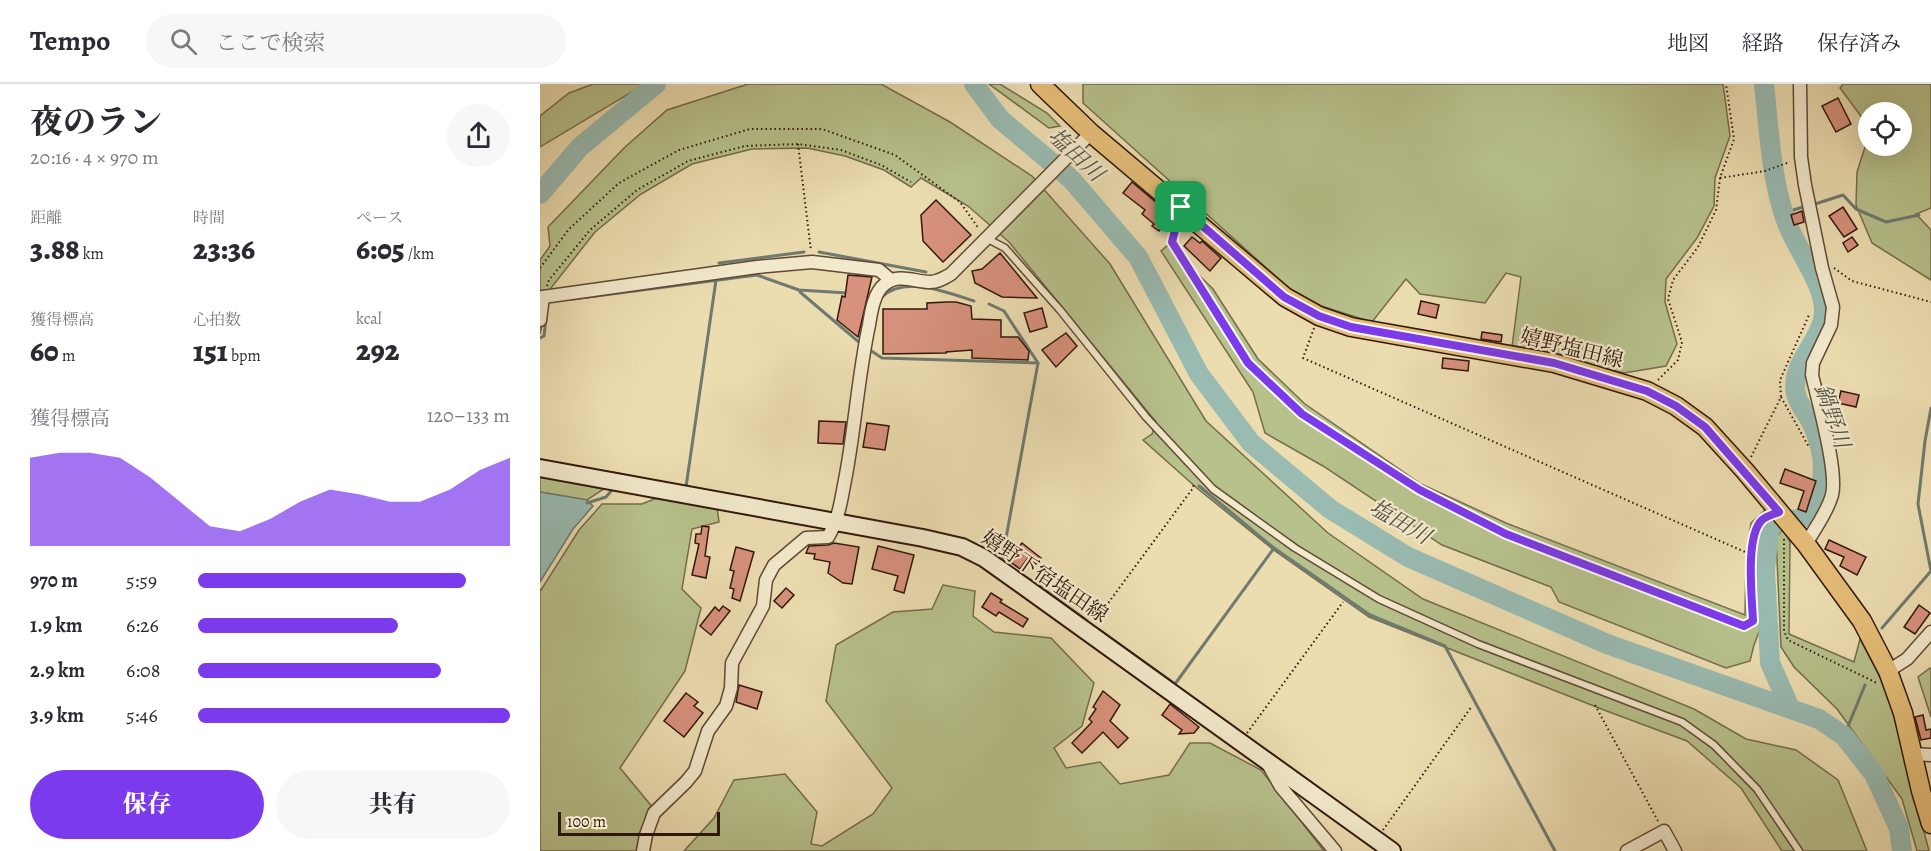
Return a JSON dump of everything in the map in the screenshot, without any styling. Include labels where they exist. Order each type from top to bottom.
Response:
[{"type":"main road","name":"嬉野塩田線","points":[[1040,84],[1086,138],[1181,207],[1284,297],[1319,316],[1351,327],[1554,363],[1647,391],[1676,406],[1705,427],[1806,544],[1862,621],[1883,677],[1903,713],[1931,824]]},
{"type":"main road","name":"嬉野下宿塩田線","points":[[540,468],[962,547],[984,558],[1392,851]]},
{"type":"street","points":[[1800,84],[1802,157],[1822,268],[1833,307],[1831,325],[1813,363],[1812,375],[1832,468],[1833,492],[1826,510],[1806,544]]},
{"type":"street","points":[[643,851],[654,813],[687,782],[695,771],[708,731],[726,706],[731,688],[732,663],[763,606],[766,580],[774,564],[806,538],[828,537],[836,523],[850,453],[865,344],[873,305],[882,285],[891,280],[904,278],[930,282],[951,274],[1086,138]]},
{"type":"street","points":[[540,320],[543,297],[757,267],[812,262],[879,270],[891,280]]},
{"type":"street","points":[[1883,677],[1908,659],[1931,632]]},
{"type":"street","points":[[1912,754],[1931,755]]},
{"type":"street","points":[[1266,761],[1281,788],[1335,851]]},
{"type":"street","points":[[1627,851],[1664,831],[1675,851]]},
{"type":"lane","points":[[989,236],[1005,248],[1060,310],[1146,417],[1213,489],[1295,548],[1379,599],[1478,644],[1682,722],[1714,745],[1757,789],[1799,851]]},
{"type":"path","points":[[1647,391],[1678,360],[1682,342],[1668,299],[1673,280],[1698,247],[1716,210],[1720,178],[1734,139],[1726,84]]},
{"type":"path","points":[[540,268],[569,230],[620,183],[679,150],[750,129],[822,129],[895,155],[960,202],[989,236]]},
{"type":"path","points":[[798,144],[812,262]]},
{"type":"path","points":[[543,297],[549,280],[590,230],[637,190],[688,161],[745,146],[798,144],[841,150],[881,165],[911,182]]},
{"type":"path","points":[[1720,178],[1765,171],[1779,166]]},
{"type":"path","points":[[1181,207],[1172,242],[1248,363],[1302,414],[1420,490],[1506,534],[1744,626],[1753,621],[1754,532],[1762,519],[1779,512]]},
{"type":"path","points":[[1822,268],[1835,268],[1852,281],[1931,302]]},
{"type":"path","points":[[1809,315],[1780,380],[1781,397],[1809,447]]},
{"type":"path","points":[[1319,316],[1303,358],[1752,555]]},
{"type":"path","points":[[1745,471],[1781,397]]},
{"type":"path","points":[[1087,631],[1193,488],[1195,479]]},
{"type":"path","points":[[1791,527],[1784,536],[1784,631],[1788,640],[1883,677]]},
{"type":"path","points":[[1240,742],[1343,602]]},
{"type":"path","points":[[1595,705],[1664,831]]},
{"type":"path","points":[[1376,840],[1472,706]]},
{"type":"green space","points":[[593,84],[645,84],[540,147],[540,116],[569,93]]},
{"type":"green space","points":[[748,84],[881,84],[950,122],[1032,176],[1110,264],[1206,421],[1328,533],[1423,599],[1694,709],[1746,739],[1796,750],[1838,780],[1867,851],[1782,851],[1741,788],[1687,741],[1369,617],[1275,551],[1198,489],[1143,440],[1152,434],[1156,422],[1009,242],[968,206],[921,178],[911,187],[884,170],[845,156],[807,148],[752,149],[692,164],[641,194],[595,232],[551,288],[540,334],[540,260],[550,246],[548,227],[624,148],[667,110]]},
{"type":"green space","points":[[989,84],[1000,84],[1047,113],[1060,126],[1049,128]]},
{"type":"green space","points":[[1083,84],[1723,84],[1730,136],[1715,178],[1714,206],[1697,238],[1666,279],[1665,302],[1677,344],[1666,366],[1624,373],[1512,347],[1521,277],[1506,273],[1485,303],[1420,294],[1406,279],[1372,322],[1302,300],[1083,103]]},
{"type":"green space","points":[[1843,84],[1931,84],[1931,208],[1916,214],[1931,230],[1931,280],[1872,243],[1856,205],[1857,172],[1862,156],[1912,156],[1912,102],[1858,102],[1858,112],[1840,88]]},
{"type":"green space","points":[[1168,245],[1213,289],[1258,359],[1305,404],[1421,484],[1506,523],[1745,615],[1746,560],[1751,523],[1765,510],[1771,520],[1761,532],[1760,629],[1750,661],[1726,668],[1559,602],[1551,587],[1442,545],[1323,466],[1265,433],[1253,392],[1161,251]]},
{"type":"green space","points":[[540,473],[610,485],[587,500],[540,492]]},
{"type":"green space","points":[[664,495],[717,507],[719,522],[692,529],[682,589],[701,608],[685,671],[620,768],[654,809],[642,851],[540,851],[540,589],[579,530],[602,504],[642,504]]},
{"type":"green space","points":[[1783,528],[1790,542],[1789,634],[1854,662],[1860,639],[1888,693],[1929,851],[1917,851],[1902,799],[1837,709],[1794,667],[1781,647],[1776,538]]},
{"type":"green space","points":[[943,585],[975,591],[973,616],[994,632],[1051,638],[1094,683],[1082,726],[1054,748],[1066,768],[1100,762],[1120,784],[1169,775],[1190,743],[1210,743],[1261,770],[1324,851],[684,851],[714,818],[734,780],[785,774],[817,812],[811,844],[822,846],[873,814],[892,788],[826,701],[836,645],[893,612],[932,609]]},
{"type":"green space","points":[[1931,669],[1931,717],[1918,677]]},
{"type":"water","points":[[540,492],[587,500],[593,506],[573,529],[540,582]]},
{"type":"building","points":[[1838,98],[1851,124],[1836,132],[1822,106]]},
{"type":"building","points":[[1132,182],[1171,215],[1159,231],[1142,214],[1145,210],[1123,193]]},
{"type":"building","points":[[936,200],[971,235],[943,262],[923,241],[921,215]]},
{"type":"building","points":[[1843,207],[1857,229],[1844,237],[1829,216]]},
{"type":"building","points":[[1802,211],[1804,222],[1794,225],[1791,215]]},
{"type":"building","points":[[1192,237],[1200,243],[1202,241],[1221,258],[1210,271],[1184,246]]},
{"type":"building","points":[[1852,237],[1858,245],[1848,252],[1843,243]]},
{"type":"building","points":[[1000,253],[1037,298],[1002,297],[975,283],[972,271],[982,269]]},
{"type":"building","points":[[848,275],[872,277],[858,337],[837,320],[842,296],[845,297]]},
{"type":"building","points":[[1421,301],[1439,305],[1436,318],[1418,314]]},
{"type":"building","points":[[956,302],[971,306],[972,319],[1001,320],[1001,337],[1018,337],[1029,351],[1028,360],[972,358],[972,350],[946,353],[883,354],[883,309],[927,309],[927,303]]},
{"type":"building","points":[[1042,308],[1047,327],[1030,332],[1024,313]]},
{"type":"building","points":[[1482,332],[1502,335],[1501,342],[1481,339]]},
{"type":"building","points":[[1066,333],[1077,346],[1056,367],[1042,350]]},
{"type":"building","points":[[1443,358],[1469,361],[1468,371],[1442,368]]},
{"type":"building","points":[[1841,391],[1859,395],[1856,407],[1838,403]]},
{"type":"building","points":[[819,421],[846,422],[843,444],[818,443]]},
{"type":"building","points":[[867,423],[889,426],[885,450],[863,447]]},
{"type":"building","points":[[1785,469],[1816,481],[1806,512],[1798,509],[1804,491],[1780,483]]},
{"type":"building","points":[[702,526],[709,527],[705,556],[710,557],[706,578],[692,575],[699,544],[695,543],[696,534],[701,534]]},
{"type":"building","points":[[1829,540],[1866,557],[1857,575],[1840,566],[1844,557],[1825,549]]},
{"type":"building","points":[[834,543],[859,547],[852,584],[843,583],[828,573],[830,562],[814,559],[815,554],[806,553],[809,546]]},
{"type":"building","points":[[1022,543],[1041,558],[1036,564],[1028,558],[1020,569],[1008,560]]},
{"type":"building","points":[[878,546],[914,555],[904,593],[894,590],[898,576],[872,569]]},
{"type":"building","points":[[736,547],[754,552],[740,601],[732,598],[734,589],[730,588],[734,571],[730,570]]},
{"type":"building","points":[[786,588],[794,595],[782,608],[774,601]]},
{"type":"building","points":[[991,593],[1002,600],[1000,602],[1028,619],[1023,627],[999,612],[996,616],[982,607]]},
{"type":"building","points":[[1919,605],[1930,613],[1915,634],[1904,627]]},
{"type":"building","points":[[723,606],[730,611],[711,635],[700,626],[715,607],[719,611]]},
{"type":"building","points":[[739,685],[762,692],[757,709],[736,702]]},
{"type":"building","points":[[1103,691],[1120,705],[1110,721],[1128,738],[1118,748],[1103,732],[1082,753],[1072,743],[1092,722],[1089,719],[1096,709],[1093,707]]},
{"type":"building","points":[[686,693],[698,702],[694,706],[703,713],[684,737],[664,721]]},
{"type":"building","points":[[1170,704],[1199,727],[1194,733],[1179,734],[1182,730],[1162,715]]},
{"type":"building","points":[[1923,715],[1926,730],[1931,729],[1931,738],[1921,740],[1915,717]]},
{"type":"waterway","name":"塩田川","points":[[540,194],[580,147],[656,84]]},
{"type":"waterway","name":"塩田川","points":[[974,84],[1000,119],[1071,179],[1138,257],[1199,374],[1251,443],[1330,509],[1408,557],[1607,644],[1819,719],[1844,736],[1874,774],[1899,828],[1902,851]]},
{"type":"waterway","name":"鍋野川","points":[[1764,84],[1777,190],[1791,233],[1819,289],[1824,310],[1819,332],[1797,372],[1795,382],[1797,398],[1811,422],[1821,449],[1823,470],[1820,491],[1812,513],[1800,519],[1776,522],[1769,530],[1765,570],[1770,663],[1790,708]]},
{"type":"waterway","points":[[1815,204],[1843,195],[1856,209],[1886,222],[1919,215]]},
{"type":"waterway","points":[[1784,213],[1803,207]]},
{"type":"waterway","points":[[719,263],[804,252]]},
{"type":"waterway","points":[[819,252],[926,272]]},
{"type":"waterway","points":[[573,299],[757,275],[799,290],[847,293]]},
{"type":"waterway","points":[[683,487],[686,487],[716,280]]},
{"type":"waterway","points":[[882,297],[891,290],[914,286],[939,290],[974,301]]},
{"type":"waterway","points":[[800,292],[860,343]]},
{"type":"waterway","points":[[989,304],[1004,311],[1038,363]]},
{"type":"waterway","points":[[540,338],[544,336],[546,319]]},
{"type":"waterway","points":[[870,350],[882,358],[1038,363],[1002,560],[1008,566]]},
{"type":"waterway","points":[[1882,628],[1931,571],[1918,504],[1931,408]]},
{"type":"waterway","points":[[614,473],[633,477]]},
{"type":"waterway","points":[[1199,486],[1274,548]]},
{"type":"waterway","points":[[587,503],[606,497],[612,490]]},
{"type":"waterway","points":[[1098,629],[1175,684],[1274,548],[1370,615],[1445,646],[1555,851]]},
{"type":"waterway","points":[[1031,580],[1086,620]]},
{"type":"waterway","points":[[1844,736],[1865,685]]},
{"type":"route","points":[[1181,207],[1284,297],[1319,316],[1351,327],[1554,363],[1647,391],[1676,406],[1705,427],[1779,512],[1762,519],[1754,532],[1753,621],[1744,626],[1506,534],[1420,490],[1302,414],[1248,363],[1172,242],[1181,207]]}]
